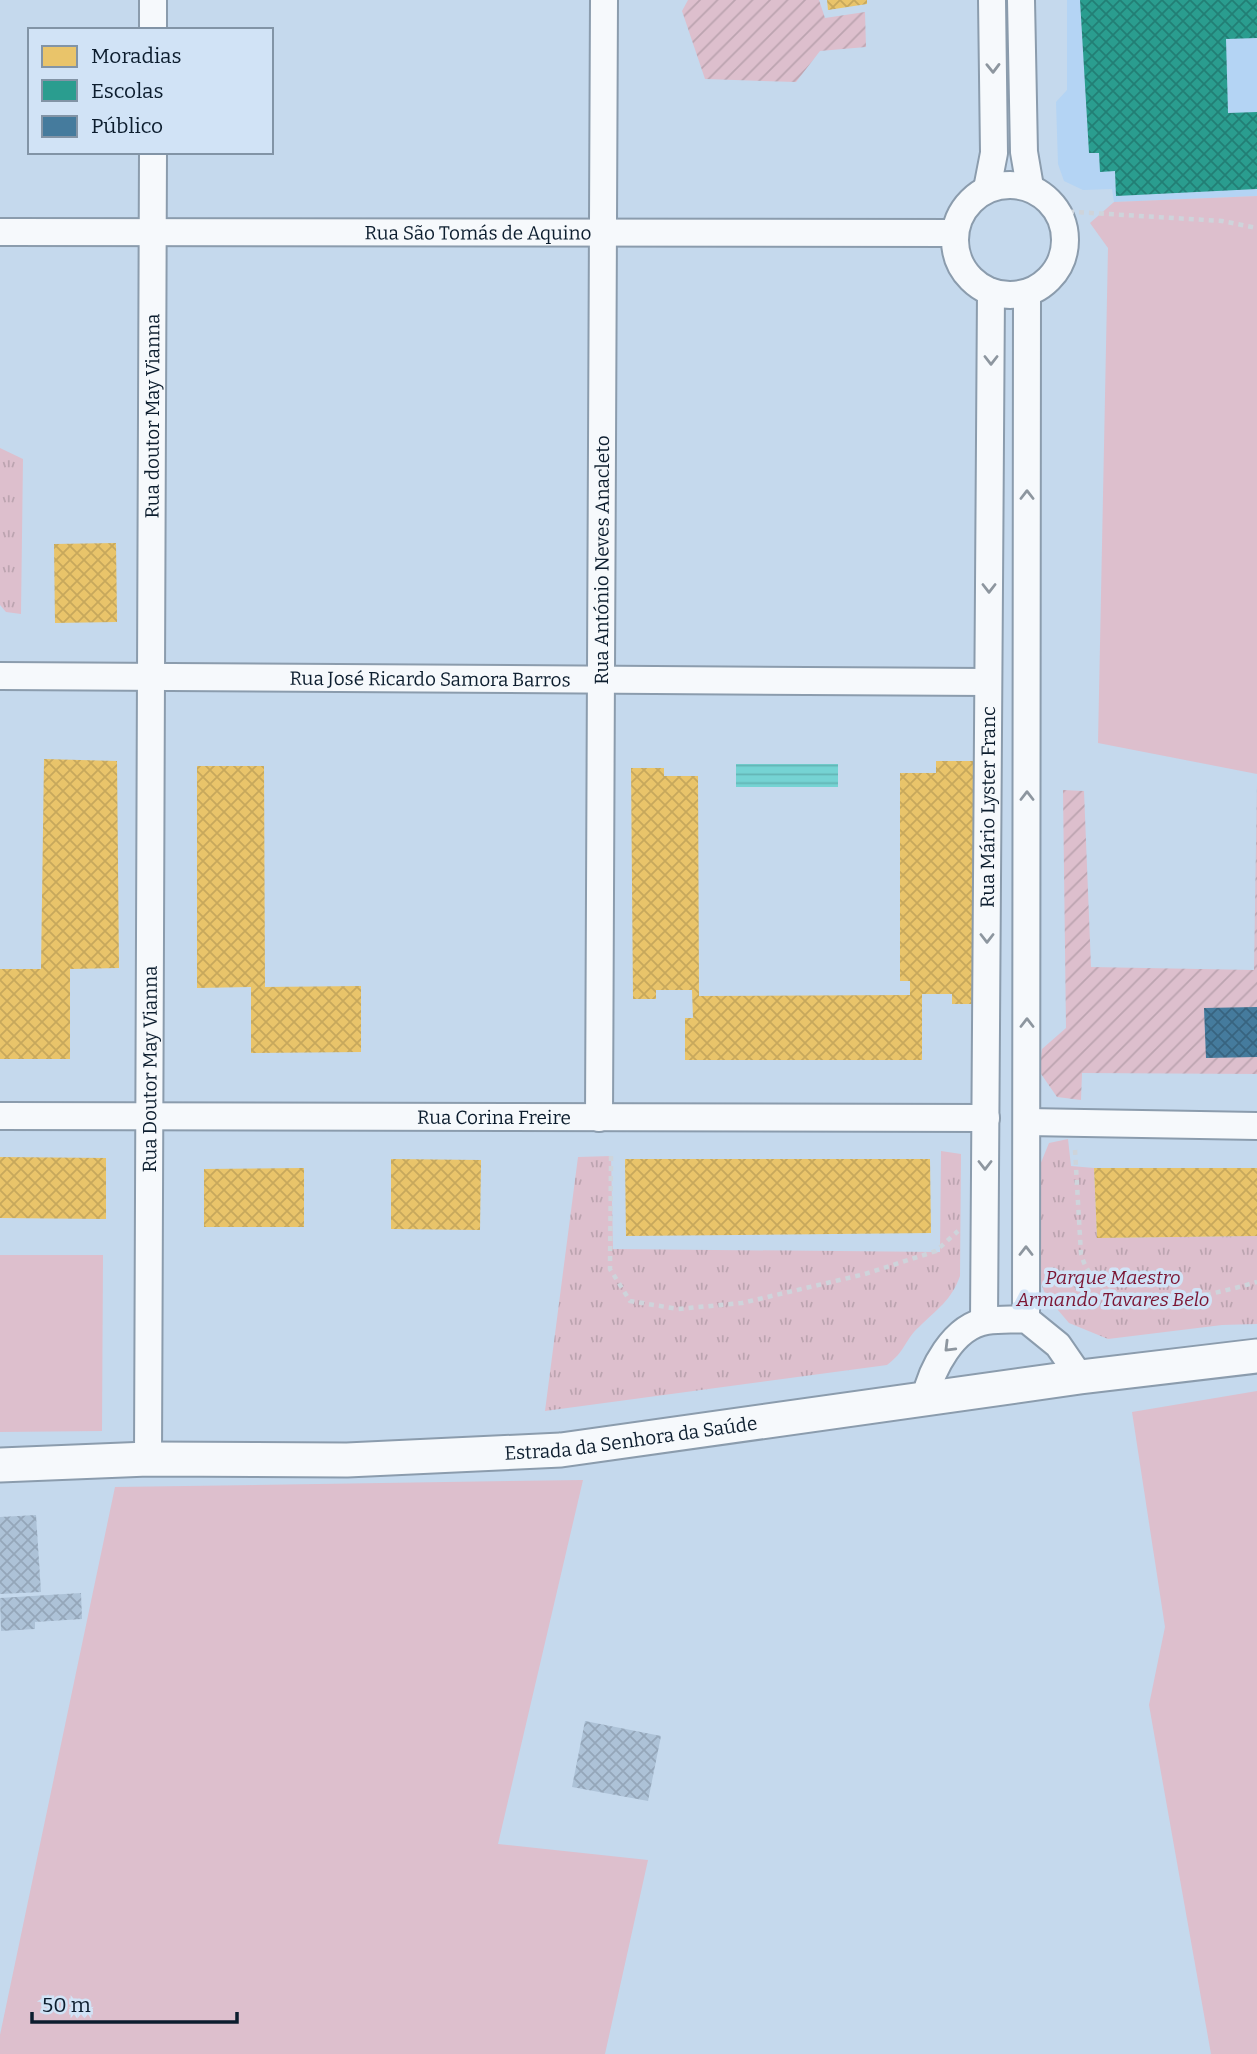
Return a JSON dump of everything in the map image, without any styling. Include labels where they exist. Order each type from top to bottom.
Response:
[{"type":"street","points":[[153,0],[153,28]]},
{"type":"street","name":"Rua António Neves Anacleto","points":[[599,1118],[604,0]]},
{"type":"street","points":[[987,189],[994,153],[992,0]]},
{"type":"street","points":[[1021,0],[1024,152],[1030,187]]},
{"type":"street","name":"Rua doutor May Vianna","points":[[151,678],[153,154]]},
{"type":"street","points":[[1009,183],[1030,187],[1059,211],[1065,227],[1062,260],[1054,274],[1027,293],[1009,296],[991,292],[975,283],[962,268],[956,251],[955,233],[967,203],[987,189],[1009,183]]},
{"type":"street","name":"Rua São Tomás de Aquino","points":[[0,232],[955,233]]},
{"type":"street","name":"Rua Mário Lyster Franc","points":[[984,1321],[991,292]]},
{"type":"street","name":"Rua Mário Lyster Franc","points":[[1026,1319],[1027,293]]},
{"type":"street","name":"Rua José Ricardo Samora Barros","points":[[0,676],[988,682]]},
{"type":"street","name":"Rua Doutor May Vianna","points":[[148,1459],[151,678]]},
{"type":"street","name":"Rua Corina Freire","points":[[0,1116],[986,1118]]},
{"type":"street","points":[[1027,1122],[1257,1126]]},
{"type":"street","points":[[925,1399],[929,1380],[942,1353],[966,1332],[984,1321],[1026,1319],[1058,1345],[1080,1377]]},
{"type":"street","name":"Estrada da Senhora da Saúde","points":[[0,1465],[148,1459],[347,1460],[561,1450],[1080,1377],[1257,1356]]},
{"type":"path","points":[[1059,211],[1222,221],[1257,228]]},
{"type":"path","points":[[1075,1122],[1081,1255],[1086,1270],[1095,1279],[1105,1287],[1132,1298],[1164,1302],[1194,1298],[1257,1282]]},
{"type":"path","points":[[611,1156],[610,1269],[630,1301],[678,1309],[742,1303],[864,1274],[936,1251],[961,1228]]},
{"type":"shaded area","points":[[1067,0],[1257,0],[1257,196],[1114,202],[1112,189],[1083,190],[1064,181],[1058,164],[1056,102],[1067,90]]},
{"type":"shaded area","points":[[736,764],[838,764],[838,787],[736,787]]},
{"type":"green space","points":[[688,0],[819,0],[825,18],[865,12],[866,47],[820,51],[796,82],[705,79],[682,11]]},
{"type":"green space","points":[[1257,196],[1257,774],[1098,743],[1108,248],[1090,223],[1114,202]]},
{"type":"green space","points":[[0,448],[23,459],[21,614],[6,612],[0,605]]},
{"type":"green space","points":[[1257,781],[1257,1074],[1082,1073],[1081,1100],[1057,1097],[1039,1071],[1042,1049],[1066,1028],[1063,790],[1084,791],[1091,967],[1254,970]]},
{"type":"green space","name":"Parque Maestro Armando Tavares Belo","points":[[1068,1139],[1071,1166],[1094,1168],[1097,1238],[1257,1236],[1257,1324],[1222,1325],[1108,1339],[1069,1323],[1046,1296],[1039,1278],[1040,1165],[1049,1143]]},
{"type":"green space","points":[[941,1151],[961,1154],[960,1276],[948,1298],[915,1331],[898,1355],[887,1365],[545,1411],[578,1157],[611,1156],[613,1249],[940,1252]]},
{"type":"green space","points":[[0,1255],[103,1255],[102,1431],[0,1432]]},
{"type":"green space","points":[[1257,1391],[1257,2054],[1211,2054],[1149,1705],[1165,1627],[1132,1412]]},
{"type":"green space","points":[[583,1480],[498,1844],[648,1860],[605,2054],[0,2054],[0,2035],[115,1487]]},
{"type":"building: Moradias","points":[[827,0],[867,0],[867,4],[828,10]]},
{"type":"building: Moradias","points":[[116,543],[117,622],[55,623],[54,544]]},
{"type":"building: Moradias","points":[[44,759],[117,761],[119,968],[70,969],[70,1059],[0,1059],[0,969],[41,969]]},
{"type":"building: Moradias","points":[[936,761],[978,761],[979,1004],[952,1004],[952,994],[922,994],[922,1060],[685,1060],[685,1018],[693,1018],[692,990],[656,990],[656,999],[633,999],[631,768],[664,768],[664,776],[698,776],[699,996],[910,995],[910,981],[900,981],[900,773],[936,773]]},
{"type":"building: Moradias","points":[[197,766],[264,766],[265,987],[361,986],[361,1052],[251,1053],[251,987],[197,988]]},
{"type":"building: Moradias","points":[[0,1157],[106,1158],[106,1219],[0,1218]]},
{"type":"building: Moradias","points":[[391,1159],[481,1160],[480,1230],[391,1229]]},
{"type":"building: Moradias","points":[[625,1159],[930,1159],[931,1233],[626,1236]]},
{"type":"building: Moradias","points":[[304,1168],[304,1227],[204,1227],[204,1169]]},
{"type":"building: Moradias","points":[[1094,1168],[1257,1168],[1257,1236],[1097,1238]]},
{"type":"building: Escolas","points":[[1080,0],[1257,0],[1257,38],[1226,39],[1228,113],[1257,112],[1257,189],[1116,196],[1115,171],[1100,172],[1099,153],[1089,153]]},
{"type":"building: Público","points":[[1257,1007],[1257,1057],[1206,1058],[1204,1008]]},
{"type":"building: Outros","points":[[36,1515],[41,1592],[0,1594],[0,1517]]},
{"type":"building: Outros","points":[[81,1593],[82,1619],[35,1622],[35,1629],[1,1631],[0,1598]]},
{"type":"building: Outros","points":[[585,1721],[661,1736],[648,1801],[572,1787]]}]
